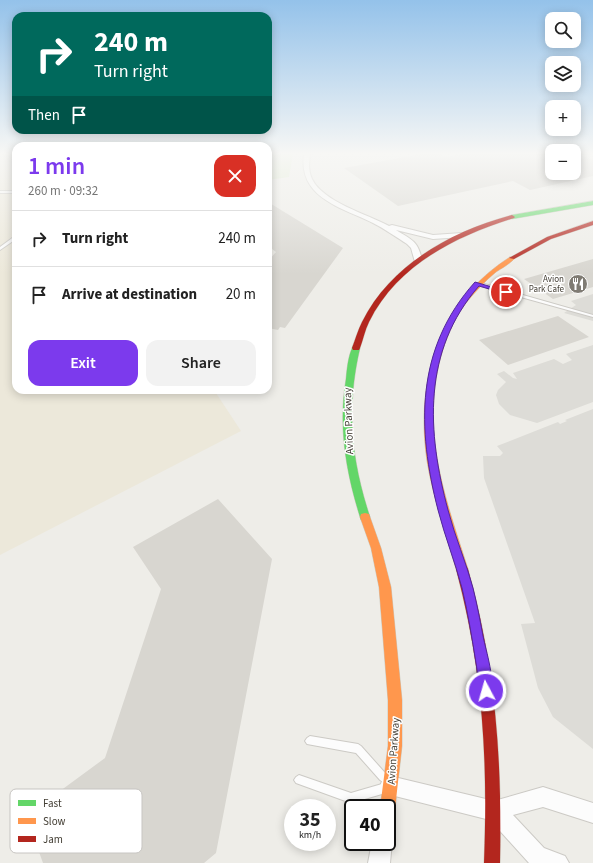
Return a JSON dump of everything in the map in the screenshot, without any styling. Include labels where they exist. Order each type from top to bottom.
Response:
[{"type":"street","points":[[324,194],[343,208],[375,222],[415,247],[418,260]]},
{"type":"street","name":"Avion Parkway","points":[[388,799],[396,724],[388,606],[379,560],[358,497],[349,460],[347,436],[346,390],[349,368],[355,344],[371,311],[392,284],[418,260],[439,246],[492,223],[524,214],[593,203]]},
{"type":"street","points":[[375,222],[433,237],[462,235]]},
{"type":"street","points":[[492,863],[494,811],[492,745],[483,664],[468,589],[443,511],[434,471],[429,422],[431,379],[436,355],[453,315],[477,284],[497,267],[524,249],[560,233],[593,223]]},
{"type":"street","points":[[390,786],[494,811],[543,797],[593,813]]},
{"type":"street","points":[[494,811],[538,857],[558,863]]},
{"type":"street","points":[[379,863],[381,851]]},
{"type":"lane","points":[[0,249],[12,240]]},
{"type":"lane","points":[[477,284],[593,316]]},
{"type":"lane","points":[[299,780],[351,798],[390,786],[358,749],[310,741]]},
{"type":"shaded area","points":[[0,194],[12,194],[12,394],[217,394],[241,431],[0,555]]},
{"type":"shaded area","points":[[593,294],[593,321],[564,313],[576,305],[571,301]]},
{"type":"shaded area","points":[[593,345],[593,402],[537,423],[510,415],[499,404],[496,395],[498,390],[506,382],[497,374],[504,371],[513,378],[517,379],[513,373],[554,359],[563,364],[572,360],[566,354]]},
{"type":"shaded area","points":[[593,409],[593,749],[553,717],[538,688],[521,624],[535,623],[484,478],[483,456],[500,456],[503,453],[497,446],[558,422],[560,424],[567,421],[565,420]]},
{"type":"building","points":[[381,194],[452,194],[398,206]]},
{"type":"building","points":[[272,204],[343,248],[285,328],[280,327],[278,330],[272,329],[272,256],[276,252],[272,249]]},
{"type":"building","points":[[593,259],[593,287],[553,299],[524,279]]},
{"type":"building","points":[[558,316],[589,337],[508,365],[479,340]]},
{"type":"building","points":[[218,499],[272,559],[216,853],[204,863],[43,863],[39,853],[142,853],[142,789],[63,789],[105,758],[161,589],[133,547]]},
{"type":"traffic: fast","points":[[512,217],[593,203]]},
{"type":"traffic: fast","points":[[356,348],[348,391],[347,433],[353,475],[365,517]]},
{"type":"traffic: slow","points":[[462,569],[437,487],[432,460],[429,433],[429,405],[432,378],[438,352],[448,327],[462,303],[484,279],[512,258]]},
{"type":"traffic: slow","points":[[365,517],[376,548],[385,587],[395,700],[395,746],[388,799]]},
{"type":"traffic: jam","points":[[356,348],[366,322],[379,300],[396,280],[416,262],[438,247],[462,235],[512,217]]},
{"type":"traffic: jam","points":[[512,258],[549,238],[593,223]]},
{"type":"traffic: jam","points":[[462,569],[472,605],[479,641],[489,714],[493,789],[492,863]]},
{"type":"place","name":"Avion Park Cafe","points":[[578,284]]},
{"type":"route","points":[[486,691],[483,664],[468,589],[443,511],[434,471],[429,437],[428,406],[431,379],[436,355],[453,315],[464,298],[477,284],[506,292]]}]
